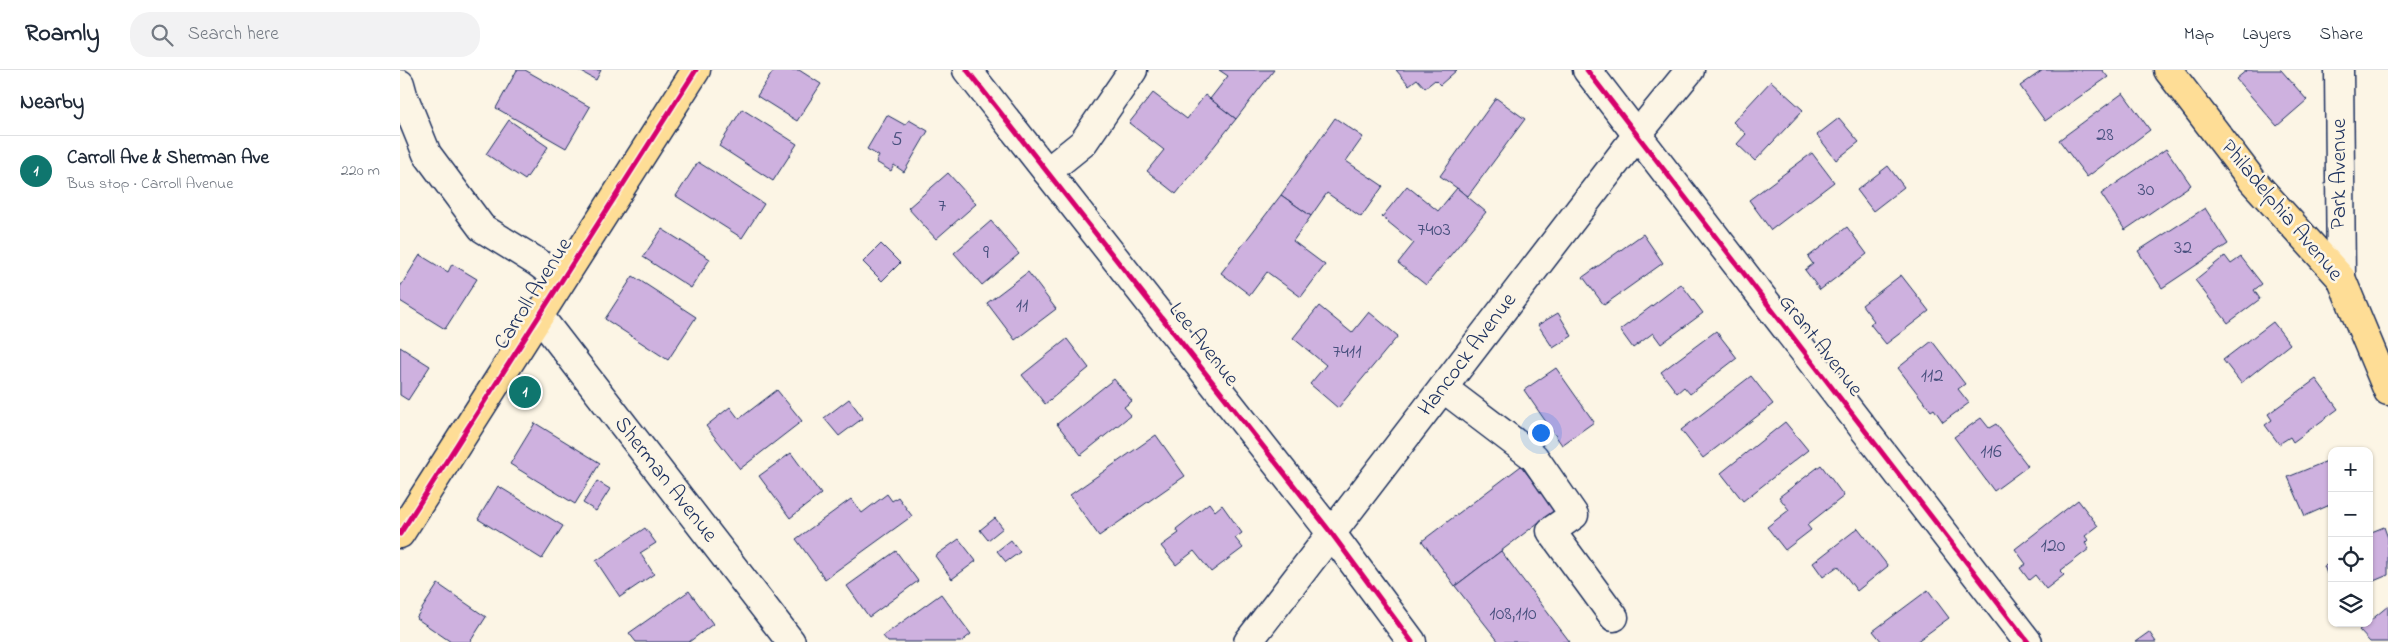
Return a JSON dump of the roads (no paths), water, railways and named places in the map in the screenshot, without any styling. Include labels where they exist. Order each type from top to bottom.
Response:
[{"type":"main road","name":"Carroll Avenue","points":[[400,534],[696,70]]},
{"type":"main road","name":"Philadelphia Avenue","points":[[2168,70],[2252,180],[2341,278],[2388,391]]},
{"type":"street","name":"Lee Avenue","points":[[967,70],[1332,534],[1412,642]]},
{"type":"street","points":[[1047,172],[1083,143],[1133,70]]},
{"type":"street","name":"Grant Avenue","points":[[1587,70],[2028,642]]},
{"type":"street","name":"Hancock Avenue","points":[[1248,642],[1637,135],[1690,70]]},
{"type":"street","name":"Park Avenue","points":[[2339,70],[2341,278]]},
{"type":"street","points":[[401,91],[428,154],[482,228],[537,262],[561,280]]},
{"type":"street","name":"Sherman Avenue","points":[[540,317],[791,642]]},
{"type":"street","points":[[1443,388],[1534,457],[1574,515],[1551,531],[1614,617]]},
{"type":"place","name":"Carroll Ave & Sherman Ave","points":[[525,392]]}]
